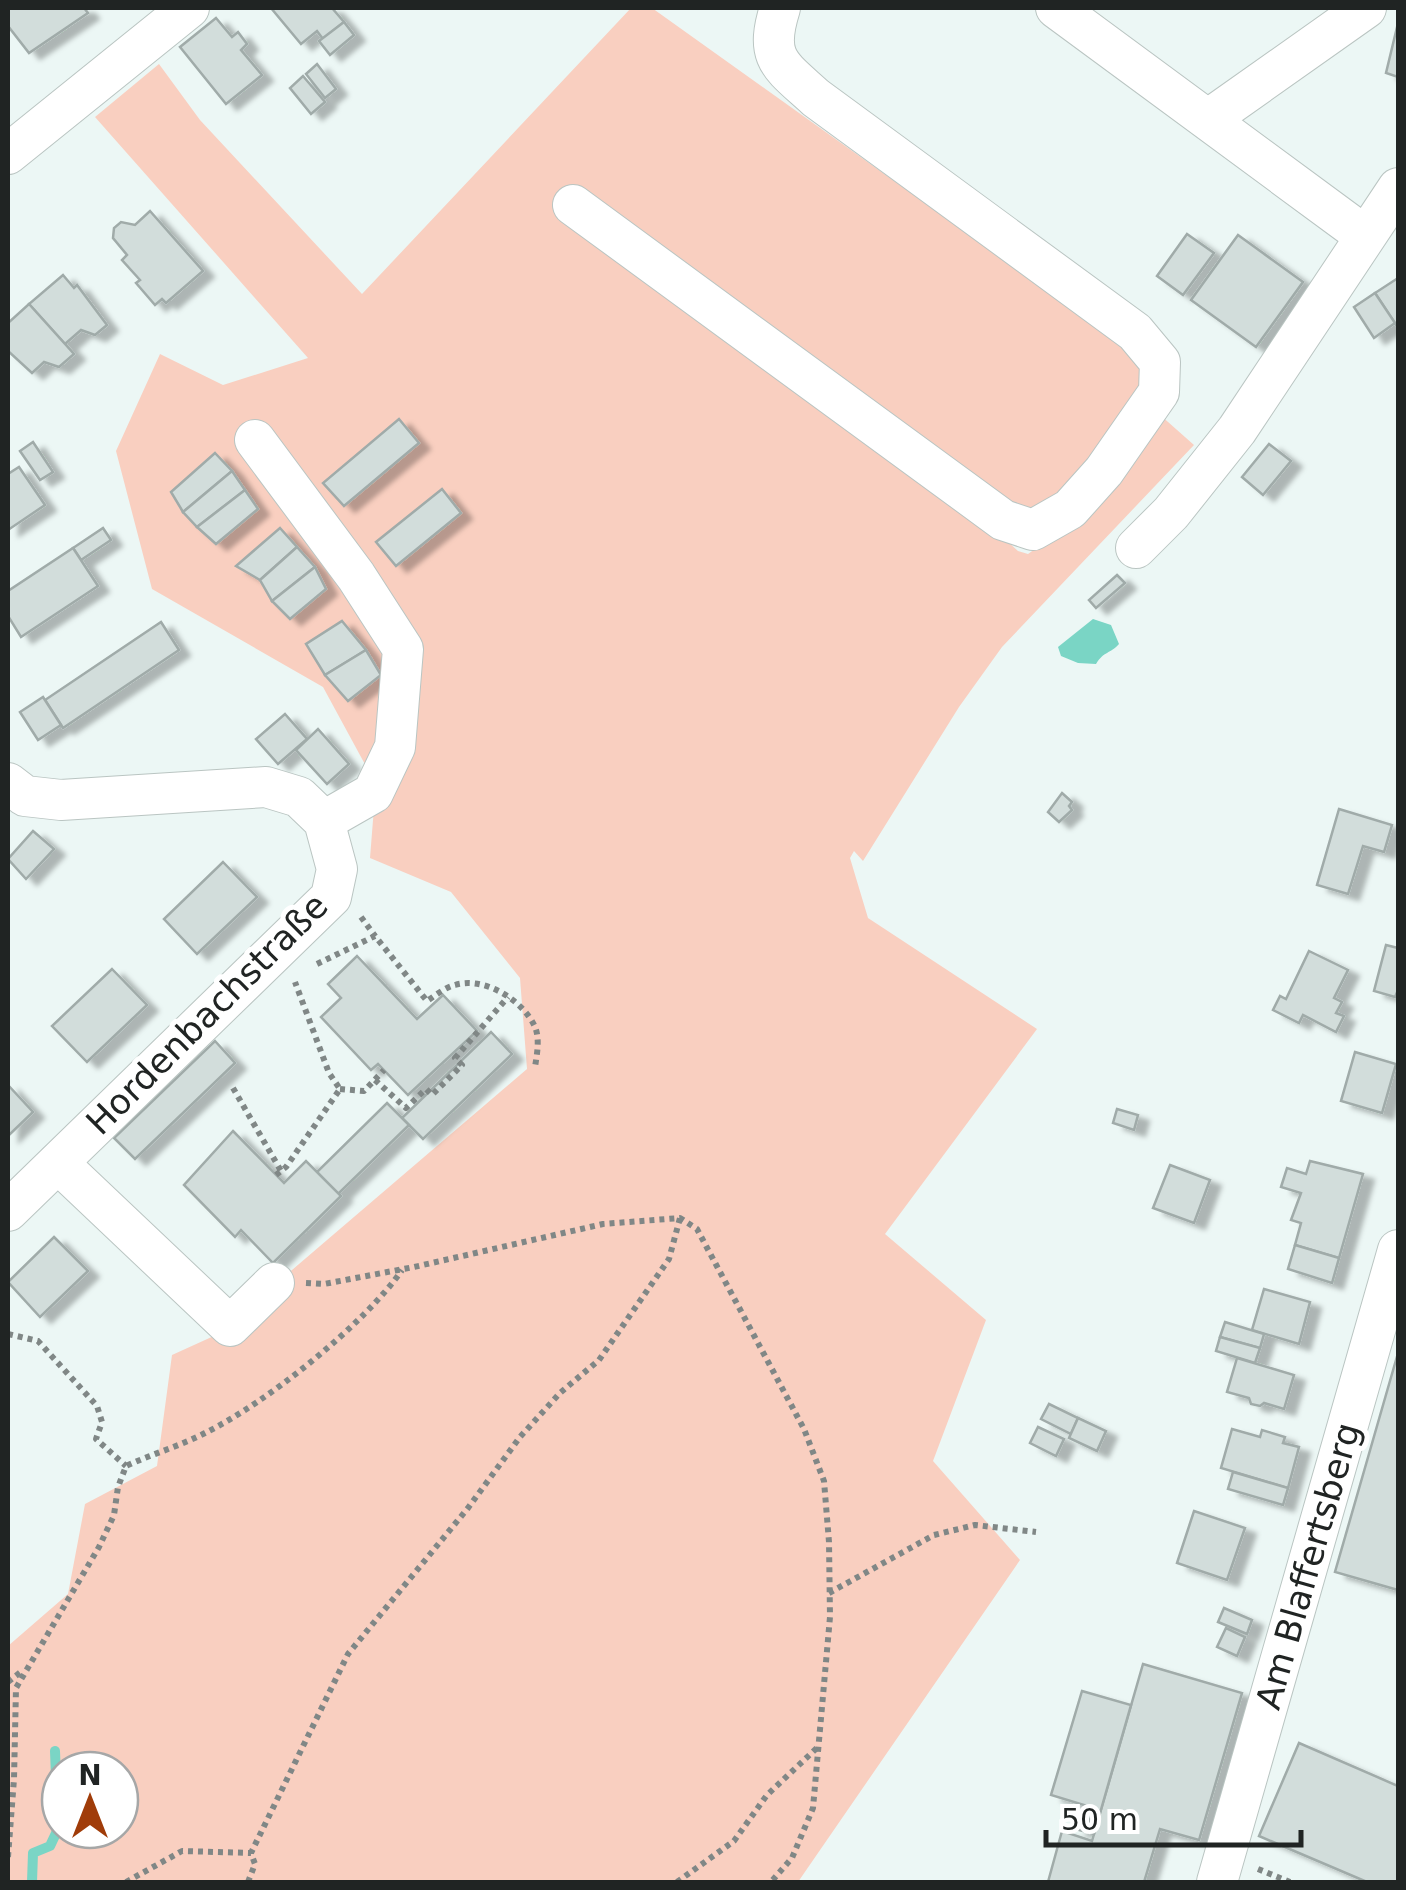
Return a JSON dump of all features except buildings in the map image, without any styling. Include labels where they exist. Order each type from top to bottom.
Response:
[{"type":"street","points":[[8,154],[189,8]]},
{"type":"street","points":[[573,205],[1003,520],[1033,530],[1070,509],[1104,470],[1159,392],[1160,362],[1135,332],[816,98],[778,63],[772,33],[780,8]]},
{"type":"street","points":[[1056,8],[1352,227]]},
{"type":"street","points":[[1209,120],[1366,8]]},
{"type":"street","points":[[1136,548],[1171,512],[1237,430],[1398,188]]},
{"type":"street","points":[[8,783],[25,796],[61,800],[266,787],[299,797],[324,821],[374,793],[395,747],[403,649],[356,576],[255,440]]},
{"type":"street","name":"Hordenbachstraße","points":[[8,1211],[330,897],[338,869],[324,821]]},
{"type":"street","points":[[58,1163],[230,1326],[274,1283]]},
{"type":"street","name":"Am Blaffertsberg","points":[[1217,1882],[1398,1250]]},
{"type":"path","points":[[309,968],[375,936],[427,1001],[453,985],[472,982],[508,997],[535,1027],[536,1066]]},
{"type":"path","points":[[293,975],[329,1073],[340,1089]]},
{"type":"path","points":[[375,1080],[406,1108],[426,1089],[432,1095],[462,1066],[455,1058],[508,997]]},
{"type":"path","points":[[340,1089],[364,1091],[384,1070]]},
{"type":"path","points":[[233,1088],[279,1173],[340,1089]]},
{"type":"path","points":[[274,1283],[324,1284],[552,1233],[619,1222],[680,1218],[698,1228],[804,1428],[824,1482],[830,1593],[813,1808],[792,1858],[770,1882]]},
{"type":"path","points":[[248,1882],[255,1864],[252,1853],[348,1654],[468,1508],[520,1436],[560,1393],[599,1360],[669,1259],[680,1218]]},
{"type":"path","points":[[8,1857],[16,1688],[99,1547],[114,1515],[126,1466],[205,1433],[284,1382],[385,1294],[402,1269]]},
{"type":"path","points":[[8,1334],[38,1341],[96,1406],[102,1422],[96,1439],[126,1466]]},
{"type":"path","points":[[830,1593],[934,1536],[976,1524],[1036,1532]]},
{"type":"path","points":[[8,1682],[27,1667]]},
{"type":"path","points":[[677,1882],[734,1840],[768,1794],[819,1746]]},
{"type":"path","points":[[126,1882],[182,1851],[252,1853]]},
{"type":"shaded area","points":[[631,8],[652,8],[1135,353],[1146,385],[1075,482],[996,531],[1018,551],[1028,554],[1067,526],[1159,414],[1194,445],[1002,647],[959,707],[863,861],[854,851],[850,858],[868,918],[1037,1029],[885,1234],[986,1320],[933,1461],[1020,1560],[798,1882],[8,1882],[8,1646],[68,1594],[85,1504],[157,1466],[172,1355],[216,1335],[527,1069],[520,978],[451,892],[370,858],[375,795],[367,768],[323,687],[152,589],[116,451],[160,354],[223,385],[308,358],[95,117],[159,64],[200,120],[362,294]]},
{"type":"shaded area","points":[[1093,619],[1111,625],[1119,644],[1096,664],[1078,663],[1061,656],[1058,647]]},
{"type":"waterway","points":[[32,1882],[33,1853],[40,1850]]}]
